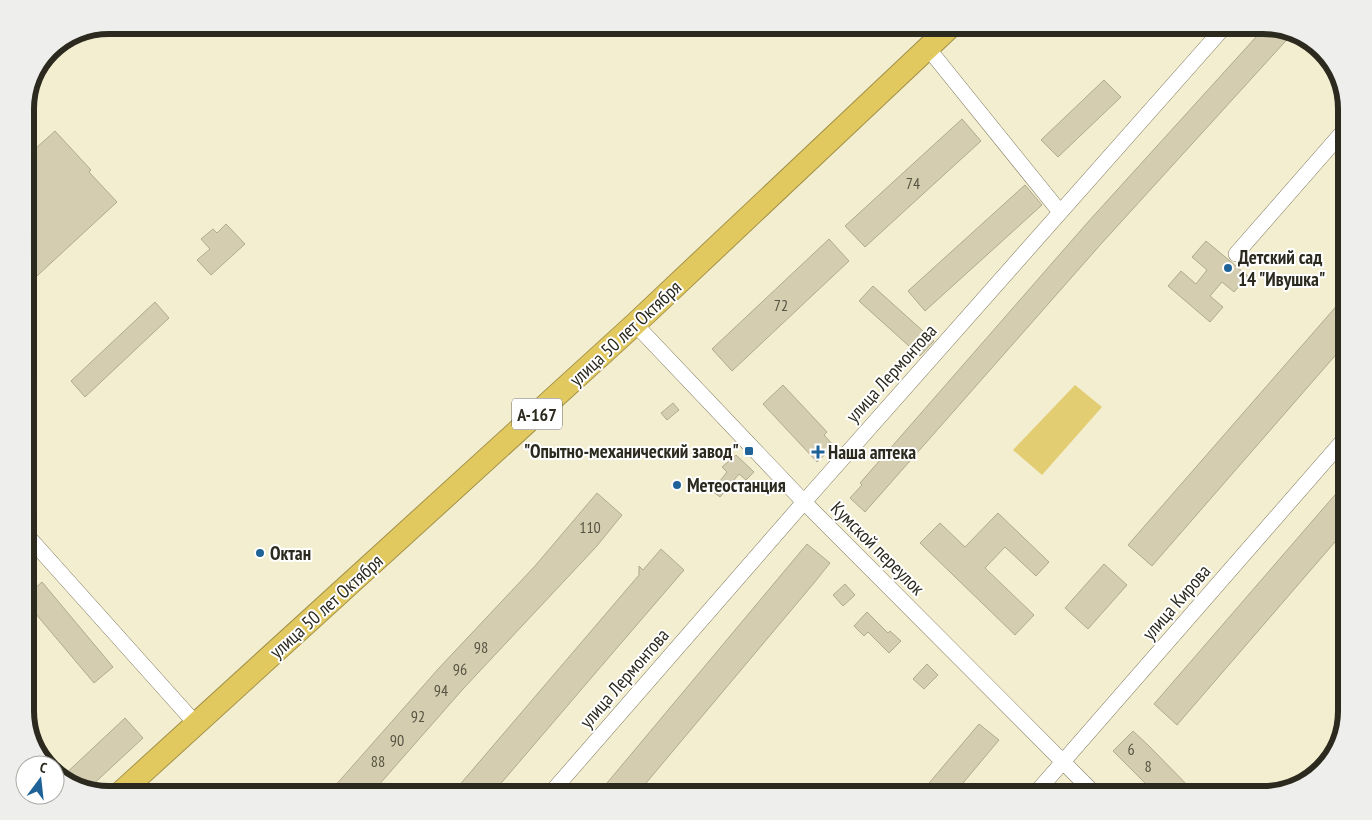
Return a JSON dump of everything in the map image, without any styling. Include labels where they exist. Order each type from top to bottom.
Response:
[{"type":"highway","name":"улица 50 лет Октября","points":[[128,786],[635,324],[942,34]]},
{"type":"street","name":"улица Лермонтова","points":[[557,786],[804,502],[1218,34]]},
{"type":"street","points":[[927,47],[1060,212]]},
{"type":"street","points":[[1236,254],[1338,137]]},
{"type":"street","name":"Кумской переулок","points":[[635,324],[804,502],[1087,786]]},
{"type":"street","name":"улица Кирова","points":[[1042,786],[1338,446]]},
{"type":"street","points":[[34,543],[196,724]]},
{"type":"shaded area","points":[[1075,385],[1102,407],[1042,475],[1013,450]]},
{"type":"building","points":[[1259,34],[1273,34],[1288,38],[1101,244],[865,512],[850,498],[862,485],[860,483],[1088,222]]},
{"type":"building","points":[[1104,80],[1121,97],[1058,157],[1041,140]]},
{"type":"building","points":[[962,119],[981,141],[865,247],[845,226]]},
{"type":"building","points":[[55,131],[117,202],[34,279],[34,150]]},
{"type":"building","points":[[1025,185],[1042,205],[925,311],[908,291]]},
{"type":"building","points":[[226,224],[245,244],[211,275],[197,260],[210,249],[201,239],[213,229],[217,233]]},
{"type":"building","points":[[829,239],[849,261],[732,371],[712,349]]},
{"type":"building","points":[[1206,241],[1248,276],[1234,292],[1222,282],[1210,296],[1223,307],[1210,322],[1168,286],[1181,271],[1196,284],[1207,270],[1192,257]]},
{"type":"building","points":[[873,286],[934,341],[920,356],[859,301]]},
{"type":"building","points":[[155,302],[169,318],[85,397],[71,381]]},
{"type":"building","points":[[1338,304],[1338,352],[1152,566],[1128,545]]},
{"type":"building","points":[[783,385],[827,432],[824,435],[834,446],[817,462],[763,404]]},
{"type":"building","points":[[673,403],[679,410],[667,420],[661,413]]},
{"type":"building","points":[[736,455],[754,472],[746,480],[739,474],[720,497],[712,491],[727,472],[722,467]]},
{"type":"building","points":[[1338,491],[1338,538],[1177,725],[1154,704]]},
{"type":"building","points":[[597,493],[622,515],[596,547],[463,689],[378,786],[335,786],[439,668],[535,566]]},
{"type":"building","points":[[998,513],[1049,562],[1036,576],[1005,547],[985,568],[1034,615],[1015,635],[920,543],[940,523],[965,547]]},
{"type":"building","points":[[807,544],[830,563],[644,786],[605,786]]},
{"type":"building","points":[[661,549],[684,570],[499,786],[459,786],[639,575],[639,566],[643,570]]},
{"type":"building","points":[[1104,564],[1127,585],[1088,629],[1065,608]]},
{"type":"building","points":[[42,582],[113,667],[94,683],[34,612],[34,589]]},
{"type":"building","points":[[845,584],[855,595],[843,606],[833,595]]},
{"type":"building","points":[[867,612],[888,633],[890,631],[901,641],[889,653],[868,632],[864,636],[854,626]]},
{"type":"building","points":[[927,664],[938,675],[924,689],[913,679]]},
{"type":"building","points":[[125,718],[143,738],[93,785],[66,773]]},
{"type":"building","points":[[979,724],[999,740],[961,786],[927,786]]},
{"type":"building","points":[[1133,731],[1188,786],[1148,786],[1113,751]]},
{"type":"place","name":"Детский сад 14 \"Ивушка\"","points":[[1228,268]]},
{"type":"place","name":"\"Опытно-механический завод\"","points":[[749,451]]},
{"type":"place","name":"Наша аптека","points":[[818,452]]},
{"type":"place","name":"Метеостанция","points":[[677,485]]},
{"type":"place","name":"Октан","points":[[260,553]]}]
